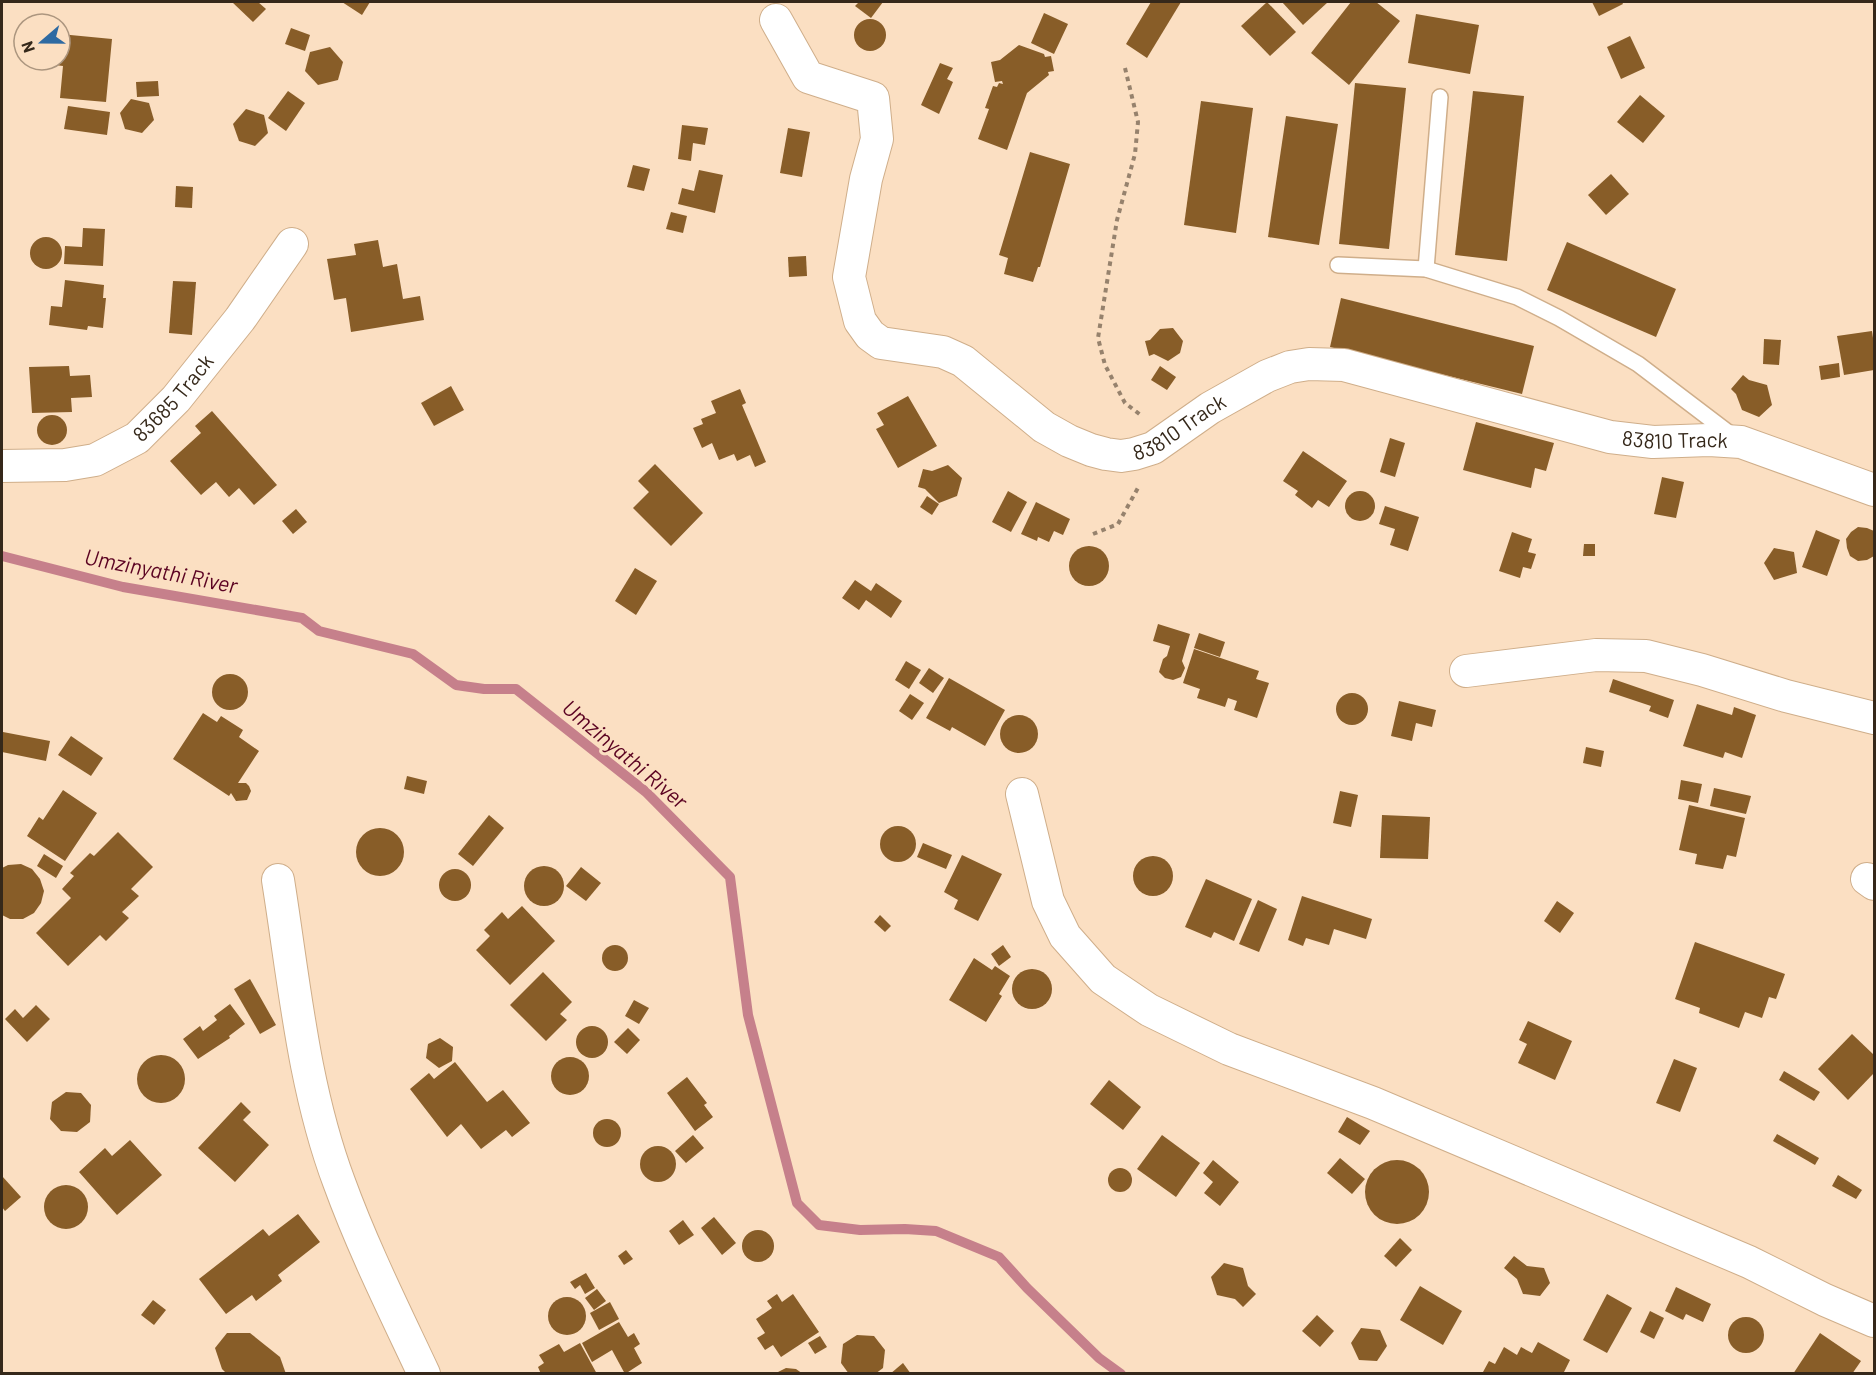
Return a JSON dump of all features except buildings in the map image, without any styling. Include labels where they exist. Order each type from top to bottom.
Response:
[{"type":"street","name":"83810 Track","points":[[776,20],[808,76],[873,98],[877,139],[866,179],[849,277],[860,321],[881,343],[943,352],[963,361],[1044,427],[1069,441],[1106,454],[1121,456],[1134,454],[1153,448],[1210,408],[1267,376],[1290,367],[1344,364],[1610,437],[1653,442],[1709,440],[1741,442],[1875,490]]},
{"type":"street","name":"83685 Track","points":[[2,466],[64,465],[95,460],[137,438],[176,399],[212,355],[292,244]]},
{"type":"street","points":[[1466,671],[1596,655],[1646,656],[1702,670],[1786,696],[1875,718]]},
{"type":"street","points":[[1022,794],[1048,901],[1065,936],[1103,979],[1149,1010],[1229,1049],[1373,1103],[1749,1262],[1875,1321]]},
{"type":"street","points":[[278,880],[314,1096],[338,1181],[370,1259],[424,1374]]},
{"type":"lane","points":[[1426,268],[1440,97]]},
{"type":"lane","points":[[1338,265],[1426,268],[1517,297],[1559,318],[1638,364],[1741,442]]},
{"type":"path","points":[[1125,68],[1138,122],[1135,154],[1118,220],[1098,338],[1105,365],[1125,403],[1168,437]]},
{"type":"path","points":[[1093,534],[1118,524],[1140,484]]},
{"type":"waterway","name":"Umzinyathi River","points":[[2,556],[123,587],[302,618],[319,631],[413,654],[456,685],[484,689],[516,689],[646,792],[730,877],[748,1015],[797,1203],[819,1225],[860,1230],[936,1231],[999,1257],[1027,1288],[1099,1358],[1121,1374]]}]
